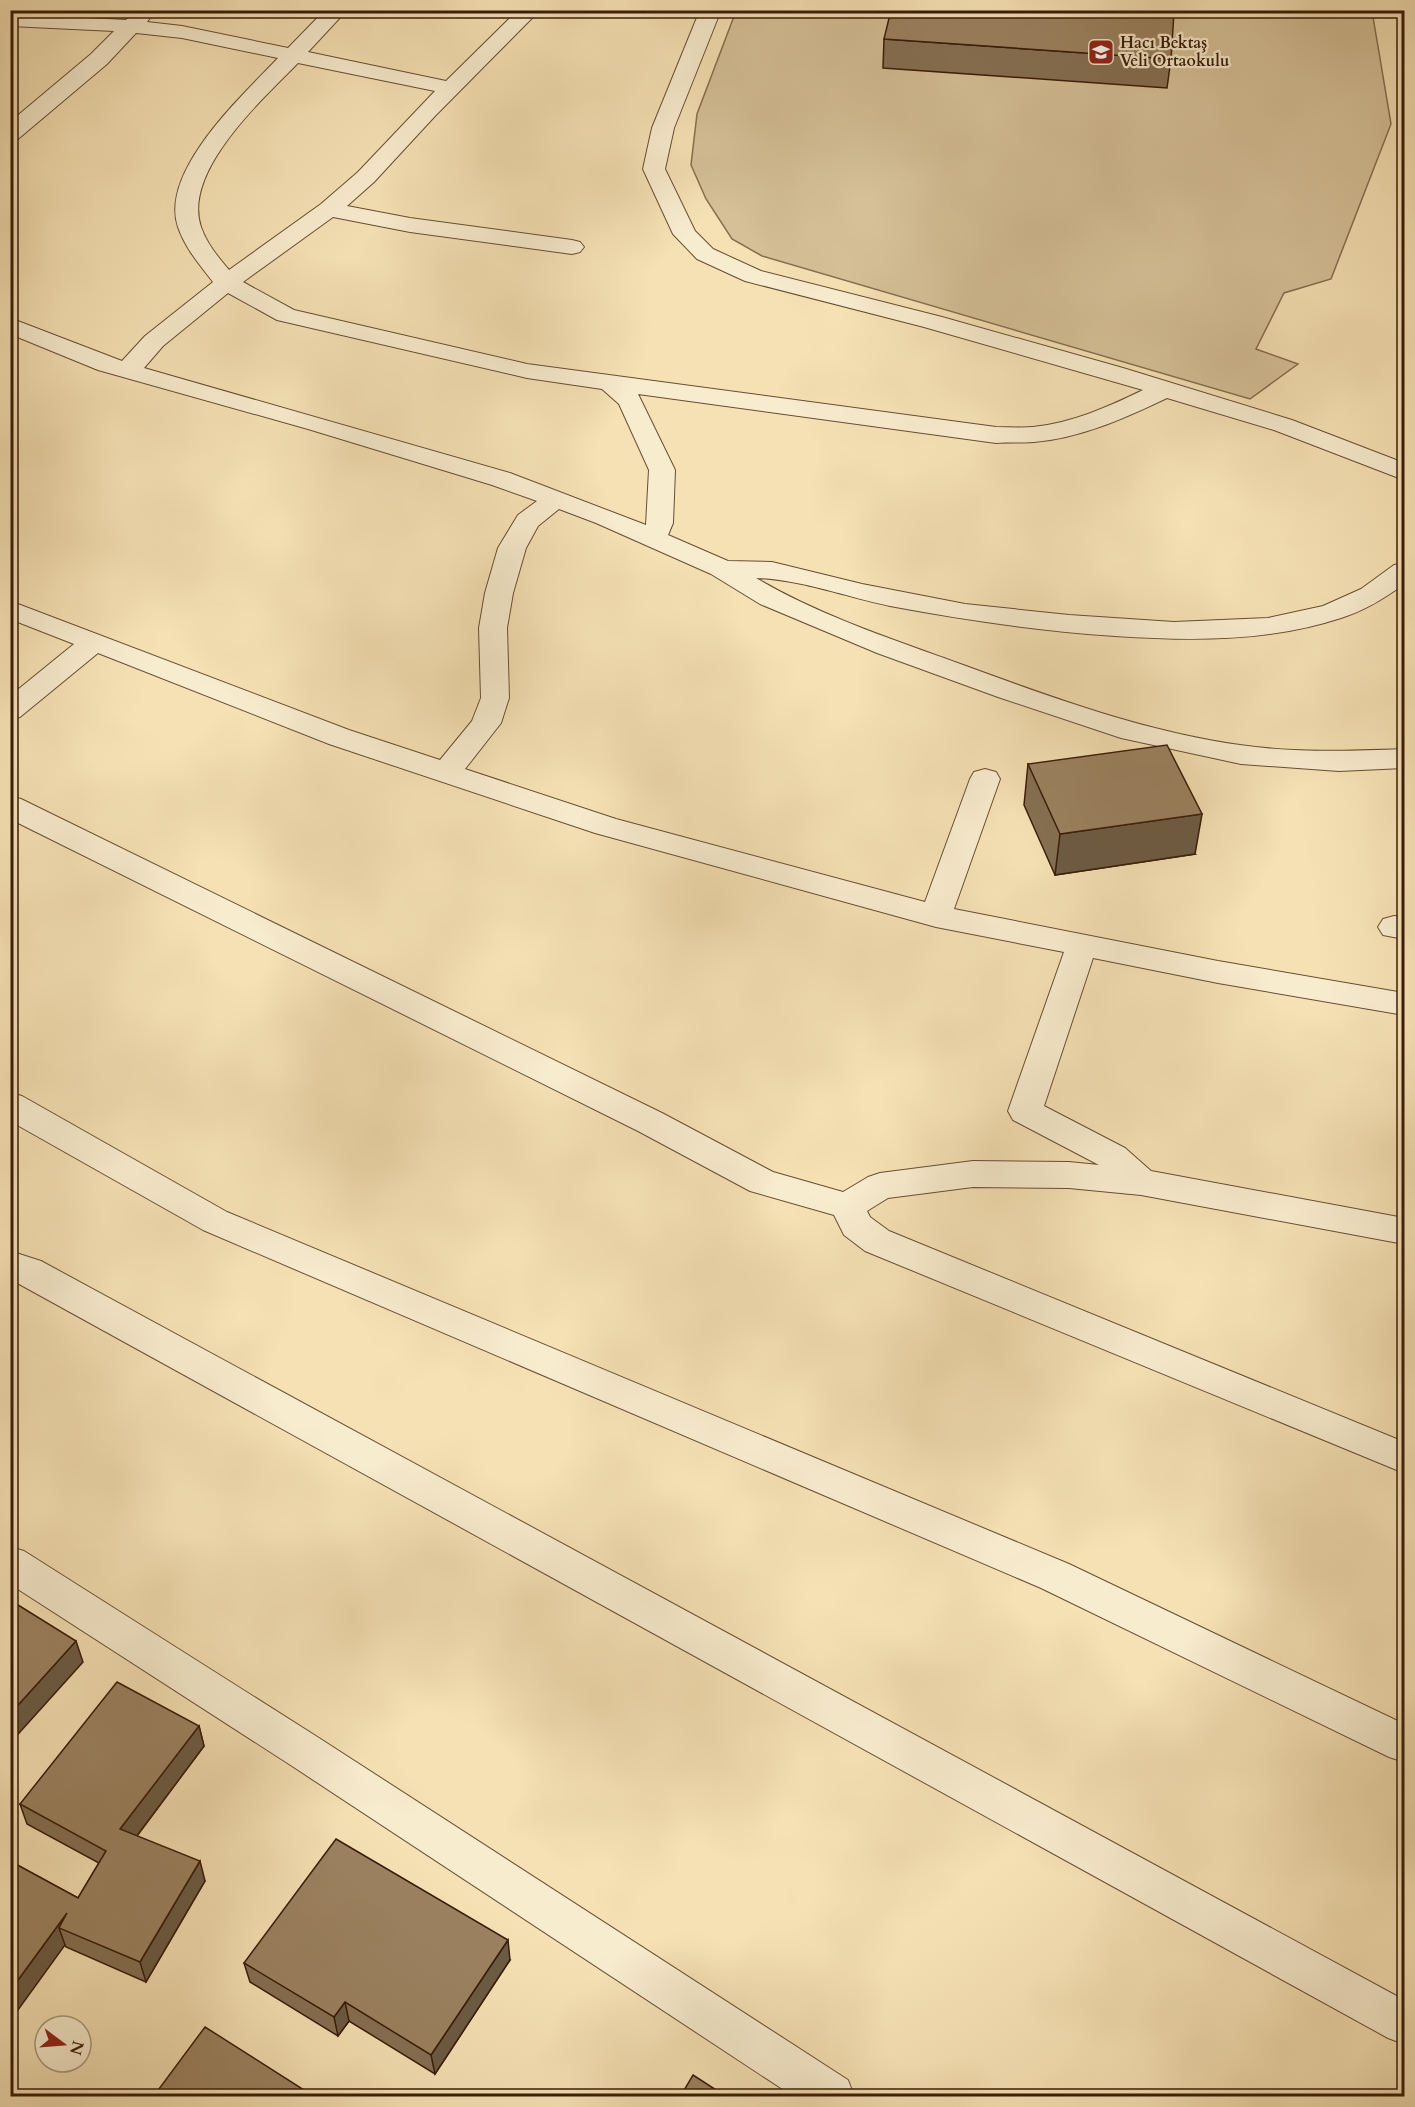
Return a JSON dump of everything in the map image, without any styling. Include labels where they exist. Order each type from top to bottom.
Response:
[{"type":"street","points":[[10,134],[99,59],[148,10]]},
{"type":"street","points":[[337,10],[238,112],[216,139],[199,167],[186,200],[189,226],[201,251],[227,283],[286,315],[527,371],[996,435],[1037,435],[1068,428],[1107,417],[1164,389]]},
{"type":"street","points":[[127,371],[154,341],[227,283],[329,209],[366,177],[450,88],[530,10]]},
{"type":"street","points":[[711,10],[663,128],[654,169],[685,234],[705,254],[753,276],[933,322],[1283,425],[1400,471]]},
{"type":"street","points":[[10,20],[130,26],[182,32],[450,88]]},
{"type":"street","points":[[329,209],[410,225],[572,248]]},
{"type":"street","points":[[10,325],[106,365],[317,424],[501,479],[605,516],[721,568],[770,598],[887,647],[1008,691],[1131,730],[1241,755],[1339,761],[1404,759]]},
{"type":"street","points":[[609,382],[630,400],[662,470],[660,523],[653,538]]},
{"type":"street","points":[[446,773],[486,723],[495,698],[493,628],[499,593],[512,548],[527,521],[556,499]]},
{"type":"street","points":[[721,568],[772,570],[862,592],[965,612],[1069,624],[1174,631],[1268,627],[1332,612],[1371,595],[1404,571]]},
{"type":"street","points":[[10,609],[339,737],[606,826],[936,916],[1218,972],[1404,1004]]},
{"type":"street","points":[[10,711],[93,643]]},
{"type":"street","points":[[936,916],[985,779]]},
{"type":"street","points":[[10,806],[650,1122],[762,1182],[847,1206],[880,1186],[973,1174],[1069,1175],[1141,1182],[1404,1231]]},
{"type":"street","points":[[1082,945],[1024,1111],[1113,1157],[1141,1182]]},
{"type":"street","points":[[10,1105],[214,1221],[1056,1576],[1404,1743]]},
{"type":"street","points":[[847,1206],[856,1226],[877,1241],[1404,1458]]},
{"type":"street","points":[[10,1264],[28,1271],[333,1437],[1404,2023]]},
{"type":"street","points":[[10,1563],[304,1751],[832,2097]]},
{"type":"shaded area","points":[[736,11],[1372,11],[1391,124],[1331,279],[1284,293],[1256,349],[1298,364],[1250,399],[762,256],[732,239],[706,199],[691,165],[697,114]]},
{"type":"building","points":[[891,10],[1155,10],[1174,12],[1171,59],[884,39]]},
{"type":"building","points":[[1167,745],[1202,814],[1060,834],[1028,764]]},
{"type":"building","points":[[10,1600],[76,1641],[10,1714]]},
{"type":"building","points":[[117,1682],[199,1726],[120,1829],[200,1861],[140,1962],[59,1928],[67,1913],[10,1991],[10,1861],[78,1898],[106,1851],[20,1804]]},
{"type":"building","points":[[336,1839],[508,1940],[431,2055],[345,2002],[334,2017],[244,1963]]},
{"type":"building","points":[[205,2027],[315,2097],[153,2097]]},
{"type":"building","points":[[693,2075],[727,2097],[680,2097]]},
{"type":"place","name":"Hacı Bektaş Veli Ortaokulu","points":[[1101,52]]}]
